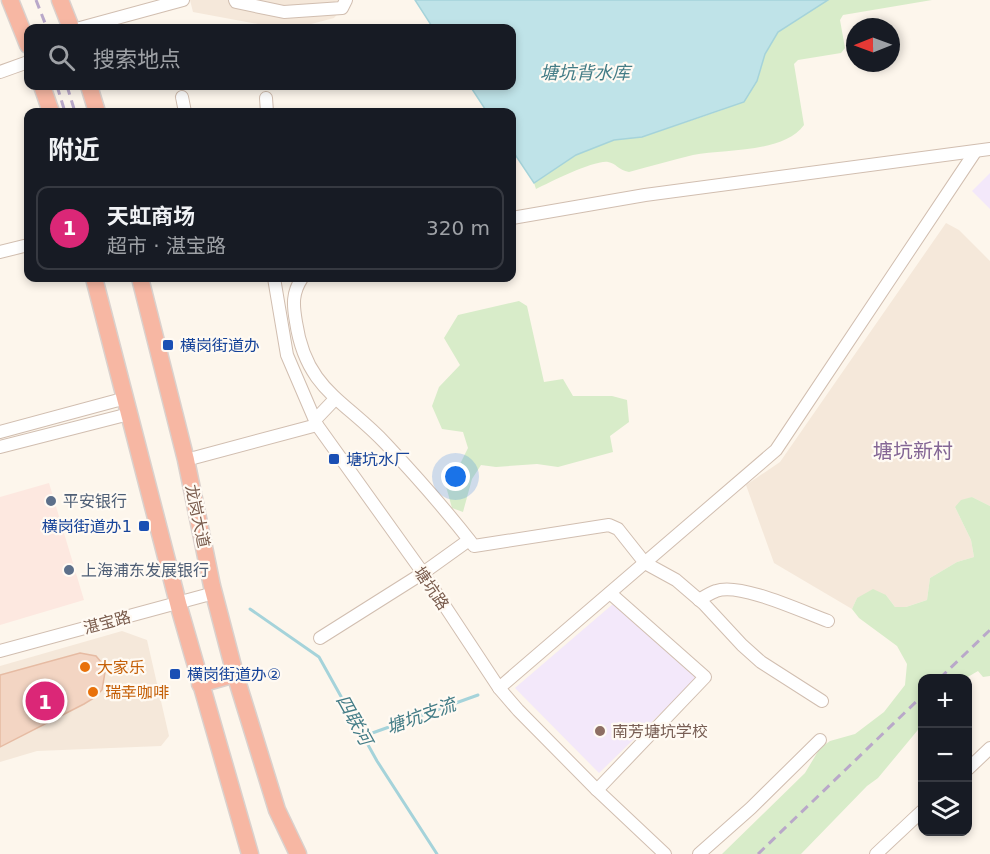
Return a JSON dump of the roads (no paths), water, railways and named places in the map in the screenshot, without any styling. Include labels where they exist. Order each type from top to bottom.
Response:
[{"type":"highway","points":[[10,0],[24,35]]},
{"type":"highway","points":[[60,0],[69,24]]},
{"type":"highway","points":[[43,90],[50,108]]},
{"type":"highway","points":[[89,90],[96,108]]},
{"type":"highway","points":[[95,282],[178,603],[250,854]]},
{"type":"highway","name":"龙岗大道","points":[[141,282],[186,460],[214,593],[236,674],[277,810],[298,854]]},
{"type":"highway","points":[[200,684],[236,674]]},
{"type":"street","points":[[92,24],[153,3],[183,0]]},
{"type":"street","points":[[235,0],[236,2],[283,6],[342,8],[346,0]]},
{"type":"street","points":[[0,72],[24,63]]},
{"type":"street","points":[[182,97],[185,108]]},
{"type":"street","points":[[266,98],[267,108]]},
{"type":"street","points":[[516,217],[645,195],[990,149]]},
{"type":"street","points":[[499,688],[776,450],[975,152]]},
{"type":"street","points":[[0,252],[24,246]]},
{"type":"street","name":"塘坑路","points":[[275,282],[288,355],[316,423],[423,573],[499,688],[518,711],[665,854]]},
{"type":"street","points":[[300,282],[295,291],[293,303],[301,348],[321,385],[382,441],[427,488],[474,546],[609,525],[618,529],[645,563],[676,580],[761,662],[822,701]]},
{"type":"street","points":[[186,460],[316,423],[335,399]]},
{"type":"street","points":[[0,432],[128,406]]},
{"type":"street","points":[[0,447],[128,406]]},
{"type":"street","points":[[320,638],[423,573],[470,540]]},
{"type":"street","points":[[699,600],[725,589],[741,591],[828,621]]},
{"type":"street","points":[[597,790],[705,677],[610,592]]},
{"type":"street","name":"湛宝路","points":[[0,651],[214,593]]},
{"type":"street","points":[[699,854],[751,808],[820,740]]},
{"type":"street","points":[[972,765],[990,748]]},
{"type":"street","points":[[876,854],[918,815]]},
{"type":"water","name":"塘坑背水库","points":[[415,0],[828,0],[778,32],[765,54],[757,81],[744,102],[642,137],[614,140],[576,155],[534,183],[516,156],[516,108],[484,108],[473,90],[516,90],[516,24],[430,24]]},
{"type":"waterway","name":"四联河","points":[[250,609],[319,657],[377,761],[437,854]]},
{"type":"waterway","name":"塘坑支流","points":[[364,736],[478,695]]},
{"type":"railway","points":[[36,0],[45,24]]},
{"type":"railway","points":[[58,90],[64,108]]},
{"type":"railway","points":[[68,90],[74,108]]},
{"type":"railway","points":[[944,674],[990,630]]},
{"type":"railway","points":[[758,854],[918,700]]},
{"type":"place","name":"横岗街道办","points":[[168,345]]},
{"type":"place","name":"塘坑水厂","points":[[334,459]]},
{"type":"place","name":"平安银行","points":[[51,501]]},
{"type":"place","name":"横岗街道办1","points":[[144,526]]},
{"type":"place","name":"上海浦东发展银行","points":[[69,570]]},
{"type":"place","name":"大家乐","points":[[85,667]]},
{"type":"place","name":"横岗街道办②","points":[[175,674]]},
{"type":"place","name":"瑞幸咖啡","points":[[93,692]]},
{"type":"place","name":"天虹商场","points":[[45,701]]},
{"type":"place","name":"南芳塘坑学校","points":[[600,731]]},
{"type":"district","name":"塘坑新村","points":[[913,451]]}]
